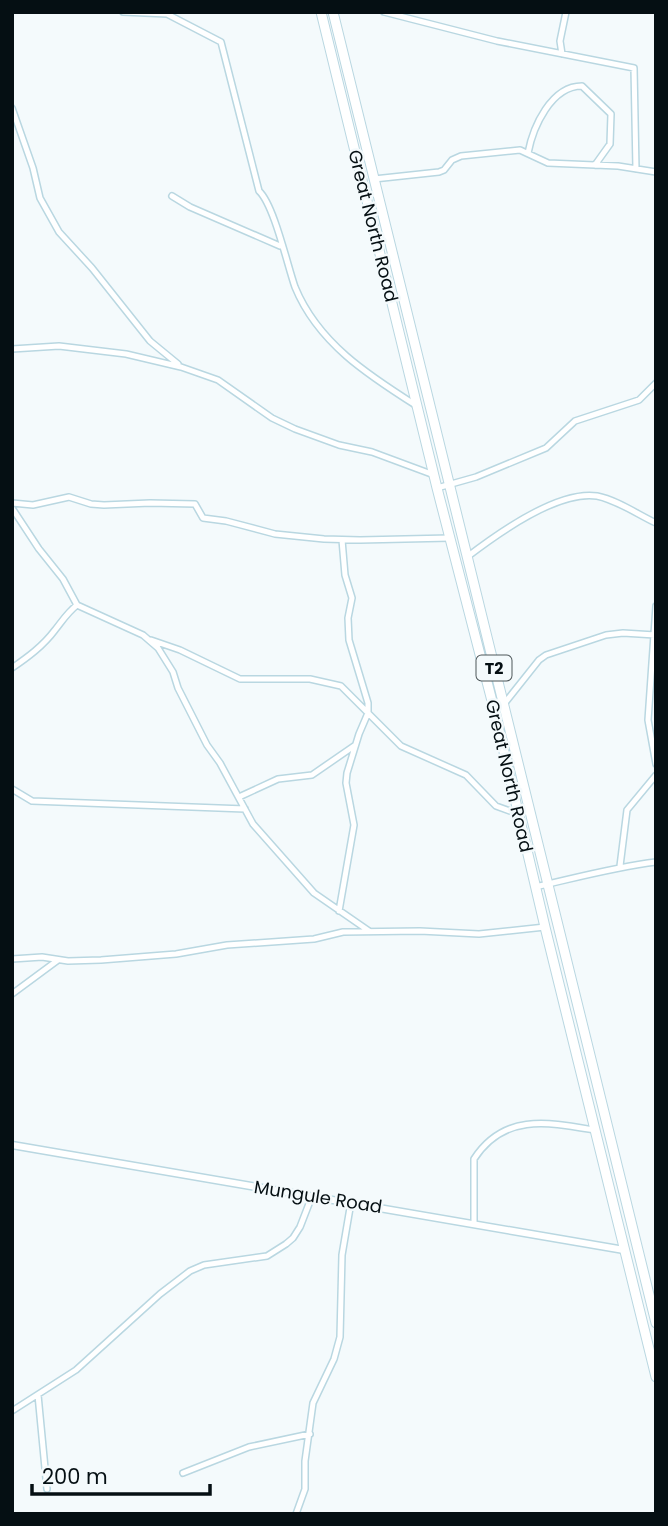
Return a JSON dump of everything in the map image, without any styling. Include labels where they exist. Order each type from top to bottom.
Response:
[{"type":"highway","name":"Great North Road","points":[[321,12],[656,1377]]},
{"type":"highway","name":"Great North Road","points":[[333,12],[656,1323]]},
{"type":"street","points":[[123,12],[167,14],[221,42],[259,191],[270,208],[281,247],[304,305],[323,333],[367,373],[417,406]]},
{"type":"street","points":[[384,12],[497,41],[634,68],[636,169]]},
{"type":"street","points":[[562,54],[560,41],[566,12]]},
{"type":"street","points":[[528,153],[535,125],[558,95],[575,86],[582,86],[611,114],[611,141],[595,165]]},
{"type":"street","points":[[12,108],[15,127],[33,168],[40,198],[59,232],[92,268],[150,341],[181,367]]},
{"type":"street","points":[[374,179],[439,172],[461,156],[520,150],[548,163],[656,172]]},
{"type":"street","points":[[172,196],[190,207],[275,242],[281,247]]},
{"type":"street","points":[[12,349],[59,346],[126,354],[181,367],[218,380],[272,418],[295,429],[339,445],[372,452],[434,475]]},
{"type":"street","points":[[437,488],[476,477],[546,448],[575,421],[639,400],[656,383]]},
{"type":"street","points":[[12,503],[33,505],[69,497],[104,505],[195,504],[200,515],[207,519],[226,521],[275,534],[342,540],[450,538]]},
{"type":"street","points":[[467,557],[495,534],[558,502],[574,497],[601,497],[656,523]]},
{"type":"street","points":[[12,508],[63,579],[77,605],[240,679],[310,680],[334,684],[348,691],[401,746],[466,775],[496,806],[518,814]]},
{"type":"street","points":[[339,911],[354,825],[346,783],[349,762],[368,713],[368,703],[347,631],[352,598],[345,575],[342,540]]},
{"type":"street","points":[[12,668],[39,648],[57,628],[65,614],[77,605]]},
{"type":"street","points":[[656,606],[648,720],[656,764]]},
{"type":"street","points":[[503,704],[546,655],[606,635],[623,633],[655,640]]},
{"type":"street","points":[[151,640],[166,659],[207,745],[253,824],[281,853],[300,881],[369,931]]},
{"type":"street","points":[[239,797],[278,779],[312,775],[355,745]]},
{"type":"street","points":[[620,866],[628,810],[656,775]]},
{"type":"street","points":[[12,789],[32,801],[245,809]]},
{"type":"street","points":[[535,887],[620,866],[656,862]]},
{"type":"street","points":[[12,959],[42,957],[58,960],[101,960],[176,954],[227,944],[314,939],[343,932],[479,934],[545,927]]},
{"type":"street","points":[[12,994],[58,960]]},
{"type":"street","points":[[474,1223],[474,1159],[498,1135],[522,1124],[539,1123],[594,1130]]},
{"type":"street","name":"Mungule Road","points":[[12,1145],[624,1250]]},
{"type":"street","points":[[12,1411],[76,1370],[160,1294],[191,1270],[267,1256],[286,1244],[300,1227],[312,1196]]},
{"type":"street","points":[[296,1514],[305,1489],[305,1461],[313,1403],[334,1359],[340,1337],[342,1255],[351,1202]]},
{"type":"street","points":[[38,1395],[47,1489]]},
{"type":"street","points":[[183,1473],[249,1447],[310,1434]]}]
